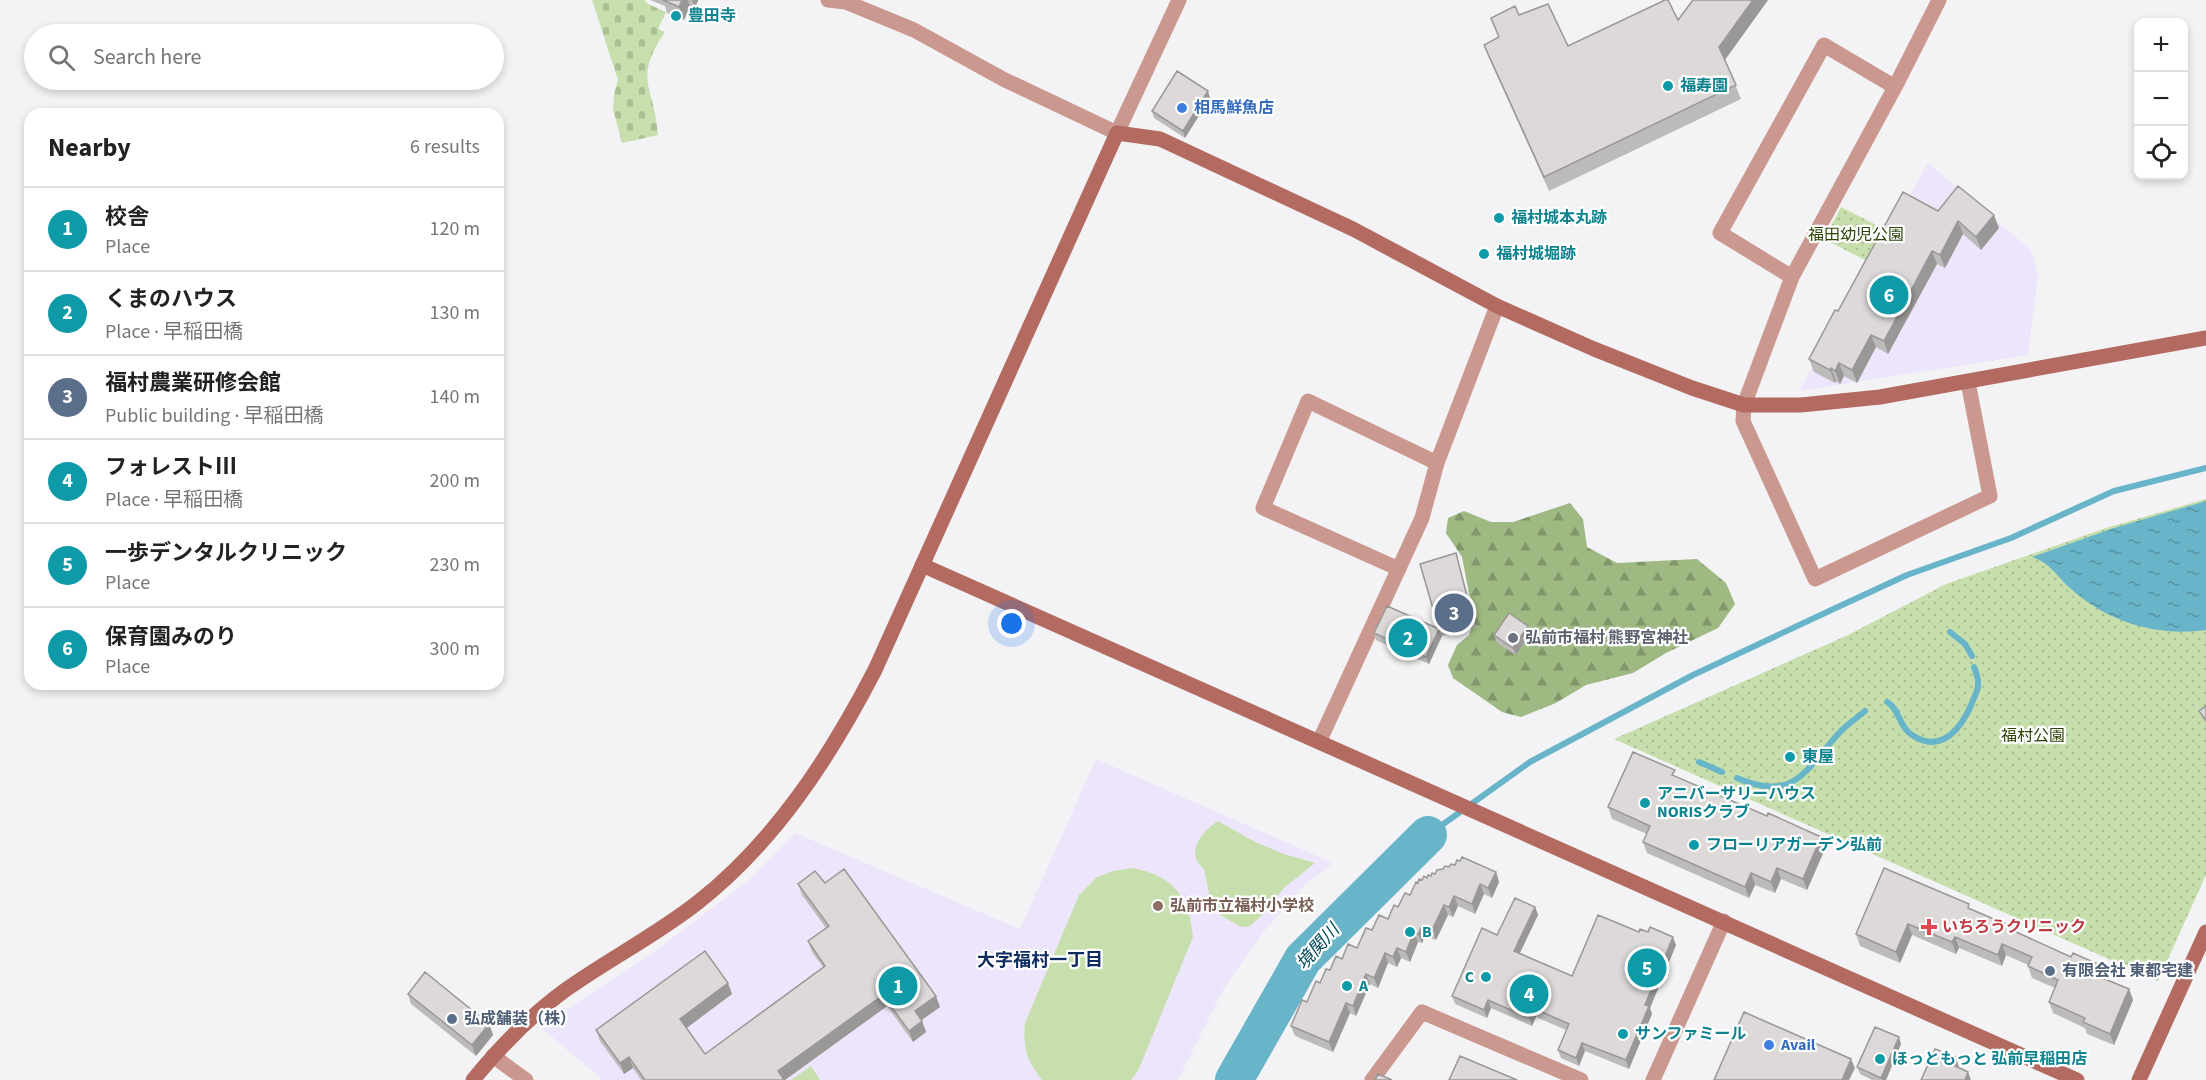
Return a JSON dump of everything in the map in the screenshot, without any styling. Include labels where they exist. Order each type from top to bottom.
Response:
[{"type":"street","points":[[828,0],[846,2],[914,30],[1003,79],[1117,133],[1160,139],[1353,229],[1497,306],[1594,349],[1692,388],[1744,405],[1801,405],[1869,399],[2206,338]]},
{"type":"street","points":[[473,1080],[529,1019],[565,991],[651,936],[688,909],[745,860],[790,807],[824,759],[875,670],[1179,0]]},
{"type":"street","points":[[1939,0],[1895,87],[1792,277],[1744,405],[1743,421],[1815,579],[1990,496],[1968,382]]},
{"type":"street","points":[[1792,277],[1720,233],[1824,45],[1895,87]]},
{"type":"street","points":[[1319,742],[1422,518],[1437,463],[1497,306]]},
{"type":"street","points":[[1399,569],[1263,508],[1308,401],[1437,463]]},
{"type":"street","points":[[922,565],[2077,1080]]},
{"type":"street","points":[[1653,1080],[1724,921]]},
{"type":"street","points":[[2139,1080],[2206,932]]},
{"type":"street","points":[[1372,1080],[1422,1012],[1581,1080]]},
{"type":"street","points":[[493,1056],[526,1080]]},
{"type":"shaded area","points":[[1928,163],[2031,250],[2038,274],[2028,355],[1799,391]]},
{"type":"shaded area","name":"弘前市立福村小学校","points":[[1096,759],[1333,863],[1306,883],[1265,930],[1224,988],[1178,1080],[603,1080],[540,1027],[655,951],[749,880],[795,833],[1020,929]]},
{"type":"green space","points":[[592,0],[645,0],[646,3],[666,12],[658,29],[665,32],[655,48],[647,73],[658,135],[622,143],[613,109],[618,80]]},
{"type":"green space","name":"福田幼児公園","points":[[1841,207],[1888,231],[1871,263],[1824,239]]},
{"type":"green space","name":"福村公園","points":[[2206,499],[2206,875],[2158,981],[1614,739],[1848,635],[1946,584],[2106,528]]},
{"type":"green space","points":[[1570,503],[1583,519],[1587,547],[1617,563],[1697,559],[1726,583],[1735,604],[1718,628],[1666,653],[1633,673],[1586,685],[1556,703],[1521,717],[1502,712],[1453,678],[1448,665],[1457,645],[1469,635],[1474,620],[1462,557],[1446,533],[1448,518],[1464,511],[1491,522],[1513,522]]},
{"type":"green space","points":[[1218,821],[1257,843],[1315,863],[1285,887],[1250,926],[1241,927],[1220,915],[1210,898],[1204,869],[1196,857],[1195,850],[1201,837]]},
{"type":"green space","points":[[1133,868],[1159,876],[1176,890],[1188,910],[1193,937],[1138,1071],[1131,1080],[1042,1080],[1032,1066],[1027,1053],[1025,1023],[1079,895],[1097,877],[1113,871]]},
{"type":"green space","points":[[811,1066],[820,1080],[791,1080]]},
{"type":"water","points":[[2206,501],[2206,630],[2188,632],[2152,629],[2117,618],[2085,601],[2049,567],[2032,557],[2114,528]]},
{"type":"building","points":[[663,0],[682,0],[679,7]]},
{"type":"building","name":"福寿園","points":[[1668,0],[1678,20],[1693,0],[1753,0],[1719,47],[1736,85],[1544,177],[1484,45],[1499,37],[1491,18],[1515,6],[1519,15],[1548,4],[1568,46]]},
{"type":"building","name":"相馬鮮魚店","points":[[1177,71],[1208,91],[1183,131],[1152,111]]},
{"type":"building","points":[[1958,186],[1994,215],[1976,237],[1958,221],[1940,255],[1932,251],[1884,341],[1871,335],[1852,370],[1839,363],[1835,371],[1831,368],[1830,370],[1809,359],[1903,192],[1938,211]]},
{"type":"building","points":[[1456,553],[1472,616],[1438,626],[1420,564]]},
{"type":"building","points":[[1387,606],[1439,629],[1426,657],[1374,633]]},
{"type":"building","name":"弘前市福村 熊野宮神社","points":[[1509,613],[1528,626],[1513,648],[1494,635]]},
{"type":"building","points":[[2206,706],[2206,720],[2199,711]]},
{"type":"building","points":[[1633,752],[1675,770],[1672,775],[1821,837],[1803,879],[1777,868],[1771,882],[1751,873],[1745,887],[1643,842],[1650,826],[1608,807]]},
{"type":"building","points":[[1462,857],[1496,872],[1488,888],[1480,884],[1472,904],[1454,896],[1449,907],[1444,905],[1432,930],[1422,926],[1418,934],[1414,932],[1406,952],[1397,948],[1393,957],[1385,953],[1374,978],[1366,974],[1353,1006],[1346,1003],[1329,1042],[1291,1026],[1302,1000],[1307,1002],[1316,981],[1320,983],[1326,969],[1330,970],[1336,956],[1342,959],[1348,944],[1357,948],[1366,928],[1372,930],[1379,915],[1388,919],[1394,905],[1398,907],[1405,893],[1410,895],[1419,879],[1422,880],[1424,876],[1427,878],[1432,873],[1435,874],[1437,870],[1445,866],[1455,865]]},
{"type":"building","points":[[1884,868],[1969,904],[1968,908],[2017,929],[2016,932],[2071,957],[2073,953],[2104,967],[2100,977],[2129,989],[2110,1034],[2083,1022],[2085,1018],[2049,1002],[2058,980],[2028,966],[2032,957],[2002,944],[1998,955],[1955,937],[1952,942],[1908,924],[1896,952],[1856,934]]},
{"type":"building","points":[[844,869],[936,996],[915,1011],[922,1021],[909,1031],[883,995],[778,1071],[784,1080],[645,1080],[629,1057],[620,1063],[596,1030],[705,951],[728,983],[680,1019],[705,1054],[825,966],[808,941],[829,926],[798,884],[815,871],[825,883]]},
{"type":"building","points":[[1515,898],[1535,907],[1514,951],[1572,976],[1598,915],[1639,932],[1640,929],[1648,932],[1650,927],[1673,937],[1645,1005],[1649,1006],[1626,1060],[1582,1043],[1576,1058],[1558,1050],[1569,1024],[1533,1008],[1529,1018],[1488,1000],[1484,1010],[1452,996],[1482,928],[1497,935]]},
{"type":"building","name":"弘成舗装（株）","points":[[425,972],[489,1024],[472,1045],[408,994]]},
{"type":"building","name":"Avail","points":[[1744,1012],[1851,1059],[1842,1080],[1714,1080]]},
{"type":"building","name":"ほっともっと 弘前早稲田店","points":[[1875,1027],[1899,1037],[1881,1078],[1857,1067]]},
{"type":"building","points":[[1935,1049],[1956,1057],[1953,1065],[1968,1072],[1965,1080],[1921,1080]]},
{"type":"building","points":[[1460,1056],[1517,1080],[1449,1080]]},
{"type":"building","points":[[1378,1074],[1392,1080],[1375,1080]]},
{"type":"waterway","points":[[1428,835],[1530,762],[1693,675],[1907,575],[2011,538],[2114,491],[2206,468]]},
{"type":"waterway","points":[[1950,632],[1965,644],[1972,656]]},
{"type":"waterway","points":[[1887,702],[1912,735],[1933,742],[1942,740],[1957,729],[1972,703],[1978,683],[1974,667]]},
{"type":"waterway","points":[[1737,778],[1757,785],[1773,787],[1797,779],[1843,729],[1865,711]]},
{"type":"waterway","points":[[1699,762],[1722,772]]},
{"type":"waterway","name":"境関川","points":[[1234,1080],[1303,959],[1428,835]]},
{"type":"place","name":"豊田寺","points":[[676,16]]},
{"type":"place","name":"福寿園","points":[[1668,86]]},
{"type":"place","name":"相馬鮮魚店","points":[[1182,108]]},
{"type":"place","name":"福村城本丸跡","points":[[1499,218]]},
{"type":"place","name":"福村城堀跡","points":[[1484,254]]},
{"type":"place","name":"保育園みのり","points":[[1889,295]]},
{"type":"place","name":"福村農業研修会館","points":[[1454,613]]},
{"type":"place","name":"くまのハウス","points":[[1408,638]]},
{"type":"place","name":"弘前市福村 熊野宮神社","points":[[1513,638]]},
{"type":"place","name":"東屋","points":[[1790,757]]},
{"type":"place","name":"アニバーサリーハウス NORISクラブ","points":[[1645,803]]},
{"type":"place","name":"フローリアガーデン弘前","points":[[1694,845]]},
{"type":"place","name":"弘前市立福村小学校","points":[[1158,906]]},
{"type":"place","name":"いちろうクリニック","points":[[1929,927]]},
{"type":"place","name":"B","points":[[1410,932]]},
{"type":"place","name":"一歩デンタルクリニック","points":[[1647,968]]},
{"type":"place","name":"有限会社 東都宅建","points":[[2050,971]]},
{"type":"place","name":"C","points":[[1486,977]]},
{"type":"place","name":"校舎","points":[[898,986]]},
{"type":"place","name":"A","points":[[1347,986]]},
{"type":"place","name":"フォレストⅢ","points":[[1529,994]]},
{"type":"place","name":"弘成舗装（株）","points":[[452,1019]]},
{"type":"place","name":"サンファミール","points":[[1623,1034]]},
{"type":"place","name":"Avail","points":[[1769,1045]]},
{"type":"place","name":"ほっともっと 弘前早稲田店","points":[[1880,1059]]},
{"type":"district","name":"大字福村一丁目","points":[[1040,960]]}]
